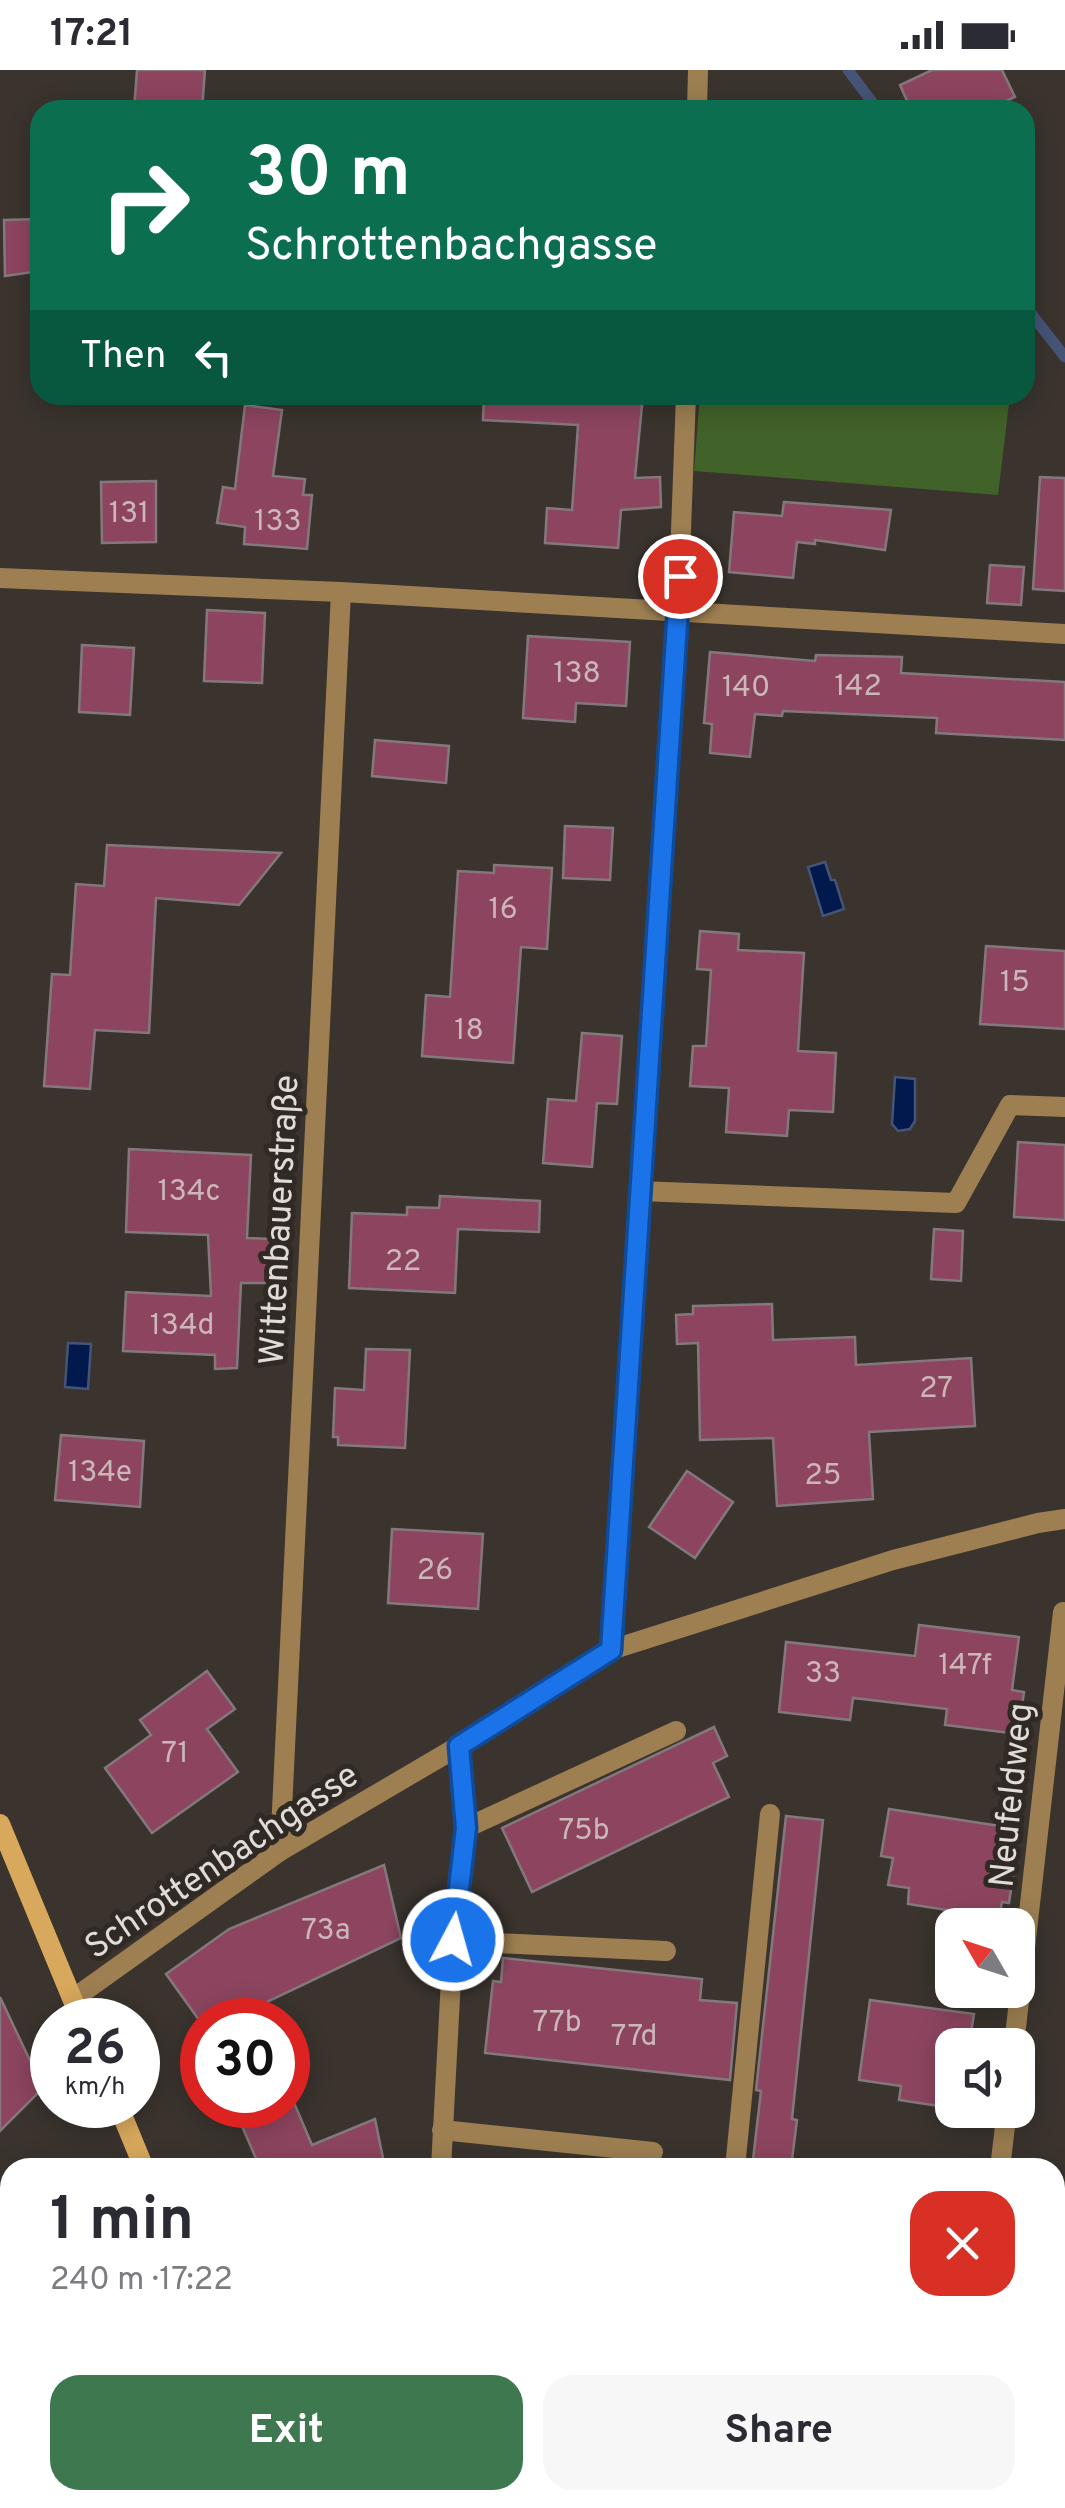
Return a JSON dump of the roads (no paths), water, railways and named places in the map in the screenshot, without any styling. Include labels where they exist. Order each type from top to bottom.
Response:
[{"type":"main road","points":[[0,1824],[73,1998]]},
{"type":"main road","points":[[127,2128],[140,2158]]},
{"type":"street","points":[[697,100],[698,70]]},
{"type":"street","points":[[611,1650],[678,612],[686,405]]},
{"type":"street","points":[[0,578],[341,592],[1065,634]]},
{"type":"street","name":"Wittenbauerstraße","points":[[280,1850],[341,592]]},
{"type":"street","points":[[639,1191],[956,1203],[1010,1106],[1065,1106]]},
{"type":"street","name":"Schrottenbachgasse","points":[[74,1998],[280,1850],[459,1746],[611,1650],[893,1560],[1065,1519]]},
{"type":"street","name":"Neufeldweg","points":[[1016,2028],[1064,1612]]},
{"type":"street","points":[[466,1828],[676,1731]]},
{"type":"street","points":[[441,2158],[453,1940],[466,1828],[459,1746]]},
{"type":"street","points":[[736,2158],[770,1814]]},
{"type":"street","points":[[453,1940],[666,1950]]},
{"type":"street","points":[[1001,2158],[1005,2128]]},
{"type":"street","points":[[442,2130],[653,2152]]},
{"type":"water","points":[[825,862],[844,909],[823,916],[808,867]]},
{"type":"water","points":[[895,1077],[915,1079],[915,1121],[910,1129],[898,1131],[892,1124]]},
{"type":"water","points":[[68,1343],[91,1344],[88,1389],[65,1387]]},
{"type":"waterway","points":[[848,70],[870,100]]},
{"type":"waterway","points":[[1035,319],[1065,357]]}]
